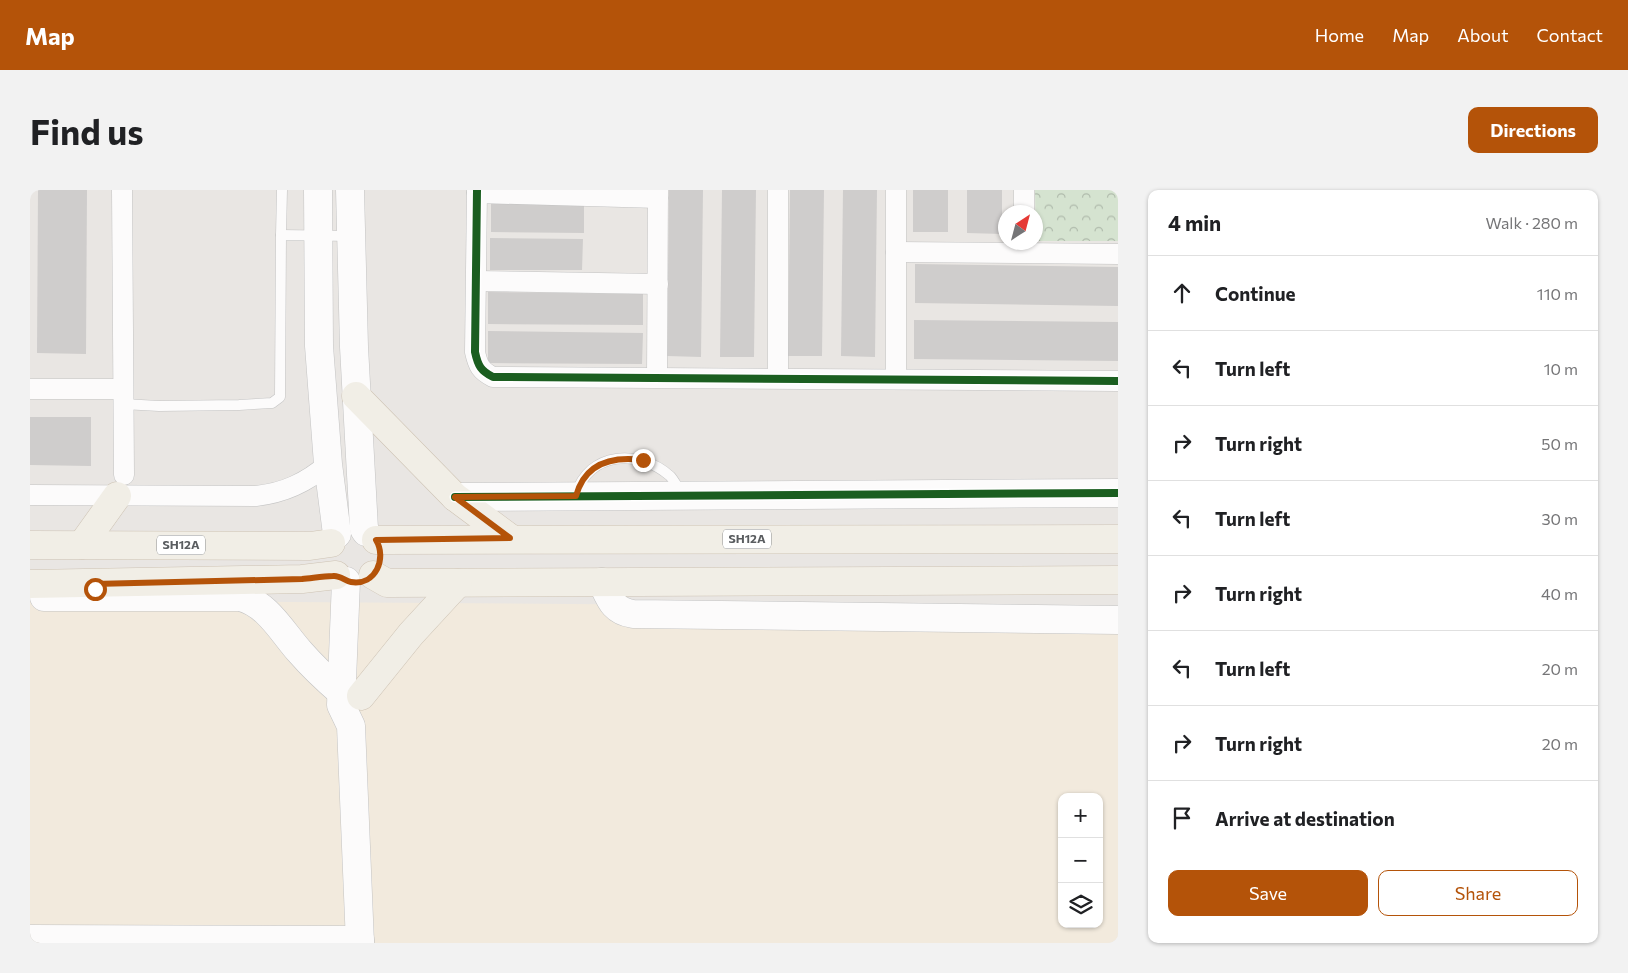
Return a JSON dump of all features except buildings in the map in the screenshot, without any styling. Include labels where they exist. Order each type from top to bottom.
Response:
[{"type":"main road","points":[[356,396],[455,497],[510,538]]},
{"type":"main road","points":[[82,545],[120,485]]},
{"type":"main road","points":[[350,529],[371,536],[380,548],[381,558],[355,578],[331,567],[328,556],[334,538],[350,529]]},
{"type":"main road","name":"SH12A","points":[[371,536],[1118,539]]},
{"type":"main road","name":"SH12A","points":[[30,545],[310,546],[334,538]]},
{"type":"main road","points":[[30,584],[95,591],[302,579],[355,578],[387,583],[1118,580]]},
{"type":"main road","points":[[352,695],[458,583]]},
{"type":"street","points":[[120,485],[122,190]]},
{"type":"street","points":[[318,190],[319,346],[334,538]]},
{"type":"street","points":[[350,190],[356,396],[364,529],[371,536]]},
{"type":"street","points":[[778,190],[778,378]]},
{"type":"street","points":[[896,190],[896,379]]},
{"type":"street","points":[[1024,190],[1024,205]]},
{"type":"street","points":[[657,377],[658,194],[477,191],[475,352],[478,365],[484,372],[494,377],[1118,381]]},
{"type":"street","points":[[896,252],[998,249]]},
{"type":"street","points":[[1043,249],[1118,254]]},
{"type":"street","points":[[477,281],[658,284]]},
{"type":"street","points":[[30,389],[122,397]]},
{"type":"street","points":[[30,496],[120,485],[256,496],[275,494],[290,490],[317,474],[328,464]]},
{"type":"street","points":[[455,497],[682,494],[1118,493]]},
{"type":"street","points":[[30,939],[360,942],[351,726],[359,710],[352,695],[355,578]]},
{"type":"street","points":[[602,582],[614,607],[623,612],[633,614],[1118,620]]},
{"type":"street","points":[[30,597],[95,591],[240,597],[251,600],[270,616],[320,675],[352,695]]},
{"type":"lane","points":[[122,397],[159,406],[272,403],[280,397],[282,190]]},
{"type":"lane","points":[[281,235],[351,236]]},
{"type":"lane","points":[[576,496],[579,486],[588,472],[602,463],[625,458],[643,460],[660,469],[672,478],[682,494]]},
{"type":"shaded area","points":[[30,600],[1118,608],[1118,943],[30,943]]},
{"type":"green space","points":[[1035,190],[1118,190],[1118,241],[1043,241],[1043,205],[1035,205]]},
{"type":"cycle path","points":[[477,190],[475,352],[481,368],[493,377],[1118,381]]},
{"type":"cycle path","points":[[455,497],[1118,493]]},
{"type":"route","points":[[95,589],[94,584],[302,579],[336,575],[350,582],[357,582],[373,575],[380,563],[381,553],[376,540],[510,538],[479,517],[455,497],[576,496],[579,486],[588,472],[602,463],[625,458],[643,460]]}]
